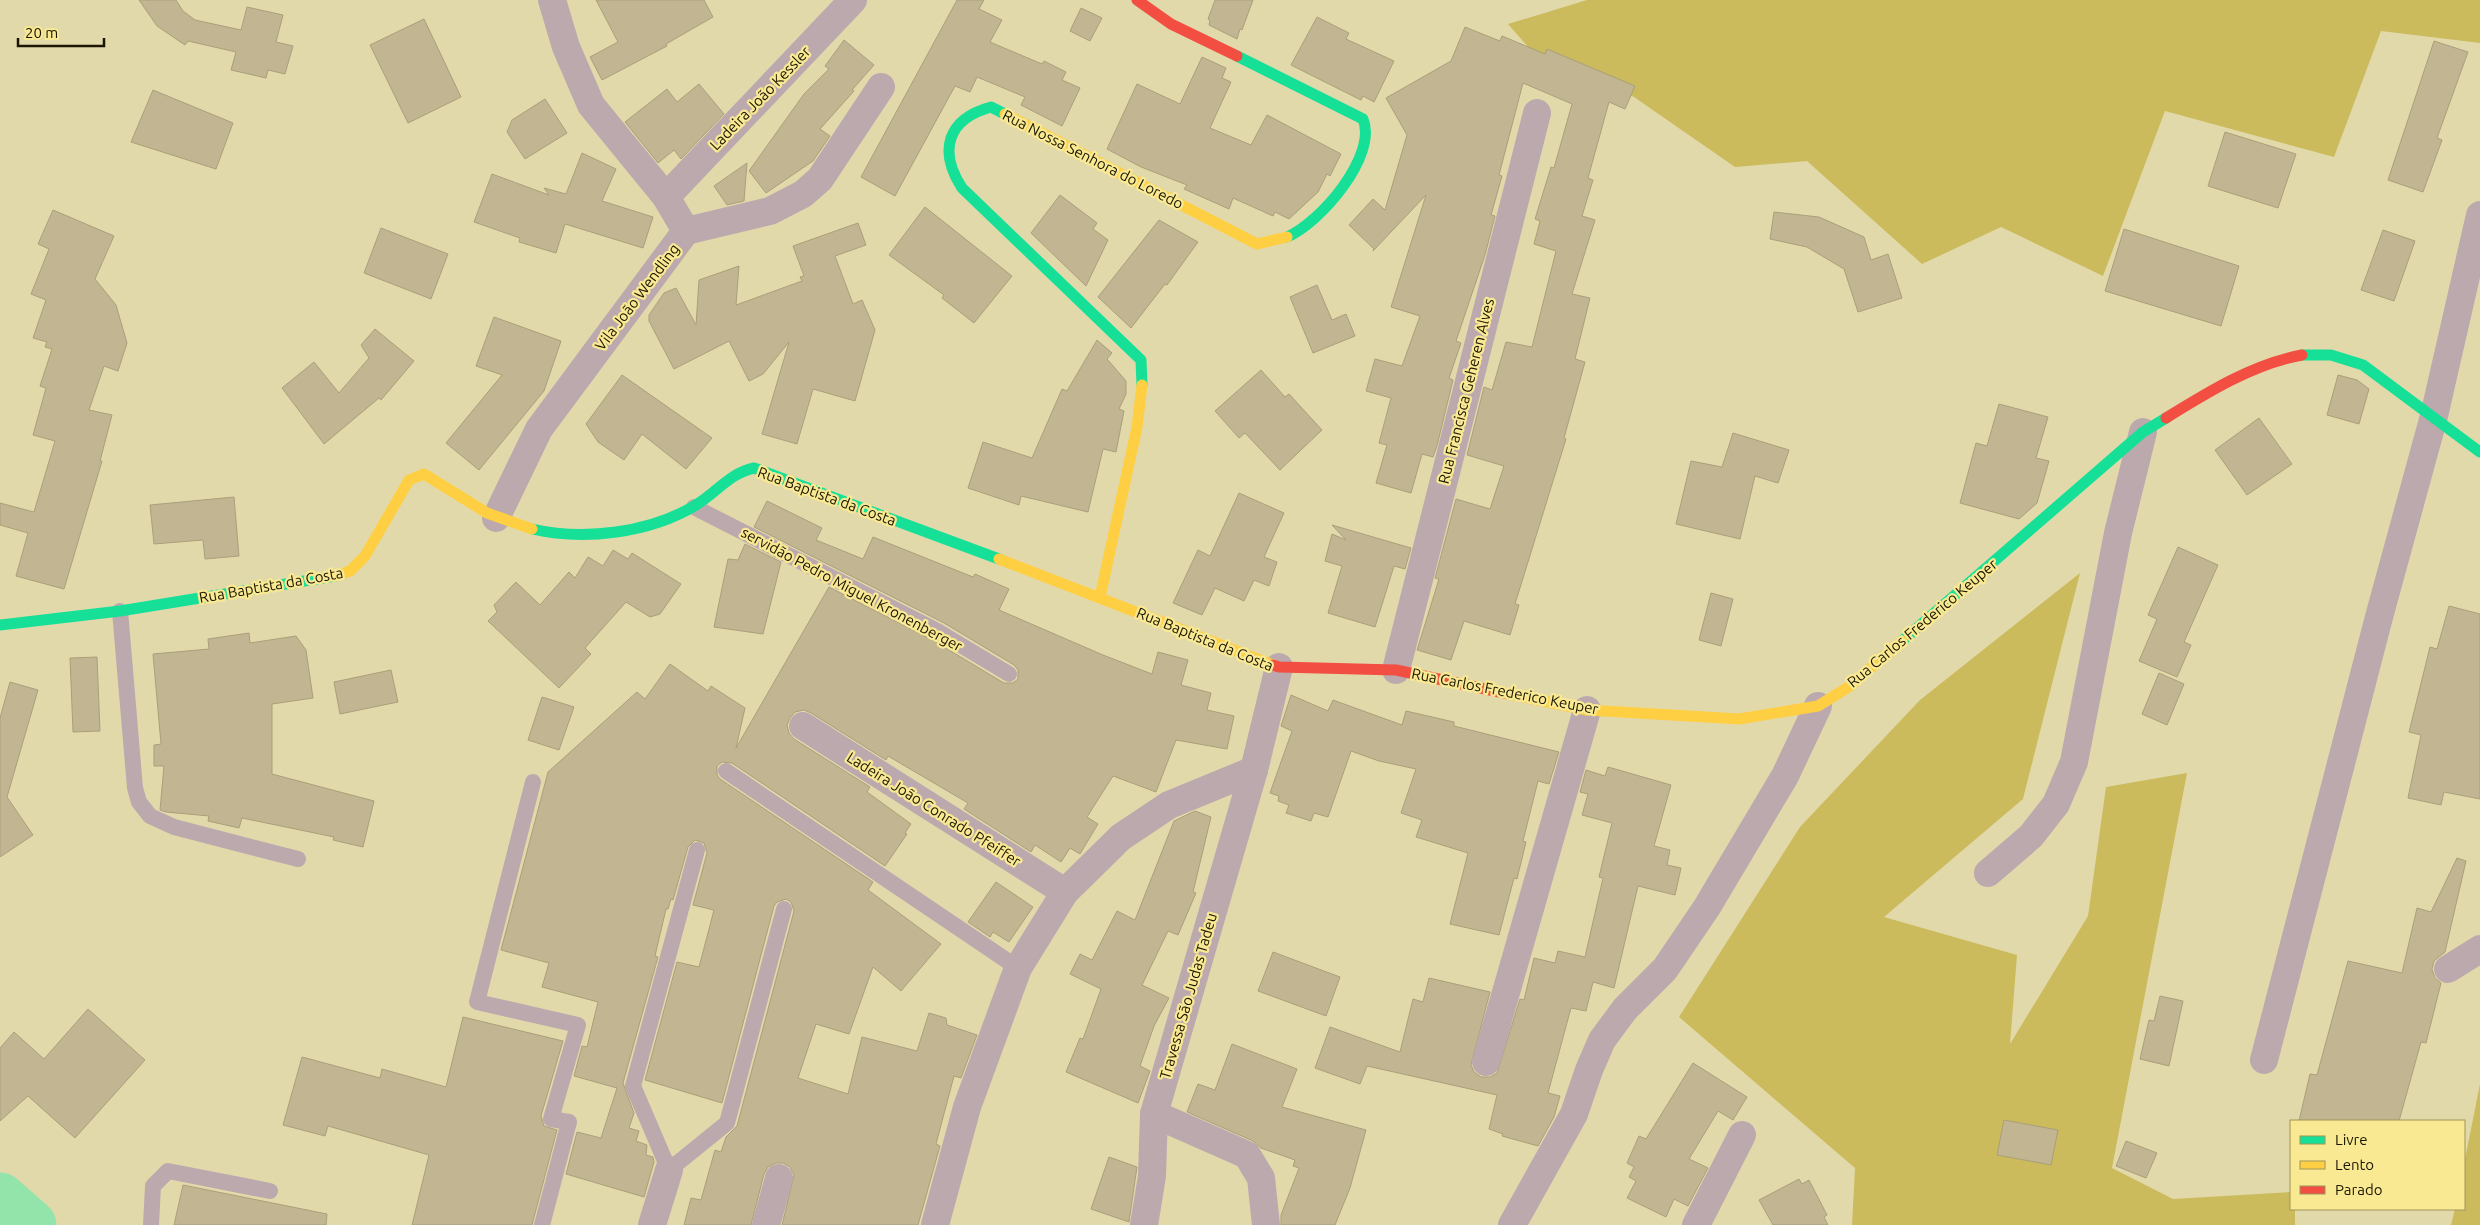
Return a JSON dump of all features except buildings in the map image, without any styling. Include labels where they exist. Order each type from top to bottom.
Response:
[{"type":"street","name":"Vila João Wendling","points":[[496,518],[539,429],[686,231],[666,197],[591,105],[566,47],[552,0]]},
{"type":"street","name":"Ladeira João Kessler","points":[[666,197],[853,0]]},
{"type":"street","name":"Rua Nossa Senhora do Loredo","points":[[1100,597],[1122,492],[1137,438],[1142,378],[1141,360],[962,188],[950,167],[949,141],[957,124],[976,109],[991,106],[1257,244],[1272,242],[1294,234],[1312,219],[1339,190],[1359,159],[1368,129],[1362,120],[1345,109],[1172,24],[1137,0]]},
{"type":"street","points":[[686,231],[770,211],[803,194],[820,179],[881,87]]},
{"type":"street","name":"Rua Francisca Geheren Alves","points":[[1396,670],[1537,113]]},
{"type":"street","points":[[2264,1060],[2379,617],[2434,416],[2480,215]]},
{"type":"street","name":"Rua Carlos Frederico Keuper","points":[[1279,668],[1396,670],[1587,710],[1739,719],[1818,706],[1850,686],[2143,432],[2192,401],[2237,378],[2283,360],[2310,354],[2340,356],[2363,365],[2480,452]]},
{"type":"street","points":[[1988,872],[2031,836],[2056,804],[2074,762],[2118,533],[2143,432]]},
{"type":"street","name":"Rua Baptista da Costa","points":[[0,625],[120,611],[331,577],[350,570],[365,556],[409,480],[418,474],[424,474],[496,518],[539,531],[577,534],[626,530],[662,522],[694,507],[744,469],[754,468],[1100,597],[1279,668],[1254,770]]},
{"type":"street","points":[[1512,1225],[1574,1114],[1589,1070],[1602,1040],[1625,1009],[1665,969],[1707,907],[1785,776],[1818,706]]},
{"type":"street","points":[[1486,1062],[1587,710]]},
{"type":"street","name":"Ladeira João Conrado Pfeiffer","points":[[803,726],[1065,892]]},
{"type":"street","points":[[935,1225],[967,1107],[1018,968],[1065,892],[1121,837],[1169,806],[1254,770]]},
{"type":"street","name":"Travessa São Judas Tadeu","points":[[1144,1225],[1152,1176],[1154,1114],[1254,770]]},
{"type":"street","points":[[2448,970],[2480,949]]},
{"type":"street","points":[[1154,1114],[1248,1155],[1261,1178],[1266,1225]]},
{"type":"street","points":[[1696,1225],[1742,1135]]},
{"type":"street","points":[[652,1225],[668,1170]]},
{"type":"street","points":[[766,1225],[779,1178]]},
{"type":"lane","name":"servidão Pedro Miguel Kronenberger","points":[[694,507],[938,632],[1009,674]]},
{"type":"lane","points":[[120,611],[135,788],[139,802],[150,816],[174,827],[298,859]]},
{"type":"lane","points":[[726,771],[1018,968]]},
{"type":"lane","points":[[533,782],[477,1002],[578,1025],[551,1119],[569,1122],[542,1225]]},
{"type":"lane","points":[[697,850],[632,1086],[668,1170],[727,1123],[784,909]]},
{"type":"lane","points":[[151,1225],[153,1186],[168,1171],[270,1191]]},
{"type":"shaded area","points":[[1587,0],[2480,0],[2480,43],[2381,31],[2334,157],[2165,111],[2103,276],[2001,227],[1922,264],[1807,161],[1735,167],[1634,97],[1536,56],[1508,24]]},
{"type":"shaded area","points":[[2080,573],[2023,799],[1884,917],[2017,955],[2010,1044],[2088,916],[2106,787],[2187,773],[2112,1168],[2173,1199],[2290,1192],[2290,1210],[2295,1210],[2295,1225],[1852,1225],[1855,1168],[1679,1017],[1800,827],[1920,700]]},
{"type":"shaded area","points":[[2480,1084],[2480,1225],[2451,1225],[2455,1210],[2465,1210],[2465,1159]]},
{"type":"waterway","points":[[0,1198],[31,1225]]},
{"type":"traffic: fast","points":[[1237,56],[1363,119],[1365,134],[1362,151],[1343,187],[1315,218],[1287,237]]},
{"type":"traffic: fast","points":[[1005,114],[991,107],[976,112],[956,128],[951,138],[949,149],[950,161],[962,188],[1141,360],[1142,385]]},
{"type":"traffic: fast","points":[[2302,355],[2331,355],[2363,365],[2480,452]]},
{"type":"traffic: fast","points":[[1902,641],[2143,432],[2166,418]]},
{"type":"traffic: fast","points":[[532,529],[552,533],[595,534],[638,528],[678,515],[696,505],[738,474],[754,468],[999,559]]},
{"type":"traffic: fast","points":[[0,625],[120,611],[335,576]]},
{"type":"traffic: slow","points":[[1005,114],[1257,244],[1287,237]]},
{"type":"traffic: slow","points":[[1100,597],[1137,427],[1142,385]]},
{"type":"traffic: slow","points":[[335,576],[350,571],[365,556],[409,480],[424,474],[487,513],[532,529]]},
{"type":"traffic: slow","points":[[999,559],[1273,665]]},
{"type":"traffic: slow","points":[[1504,693],[1587,710],[1739,719],[1818,706],[1850,686],[1902,641]]},
{"type":"traffic: jam","points":[[1137,0],[1171,24],[1237,56]]},
{"type":"traffic: jam","points":[[2166,418],[2231,380],[2266,365],[2302,355]]},
{"type":"traffic: jam","points":[[1273,665],[1279,667],[1396,670],[1504,693]]}]
